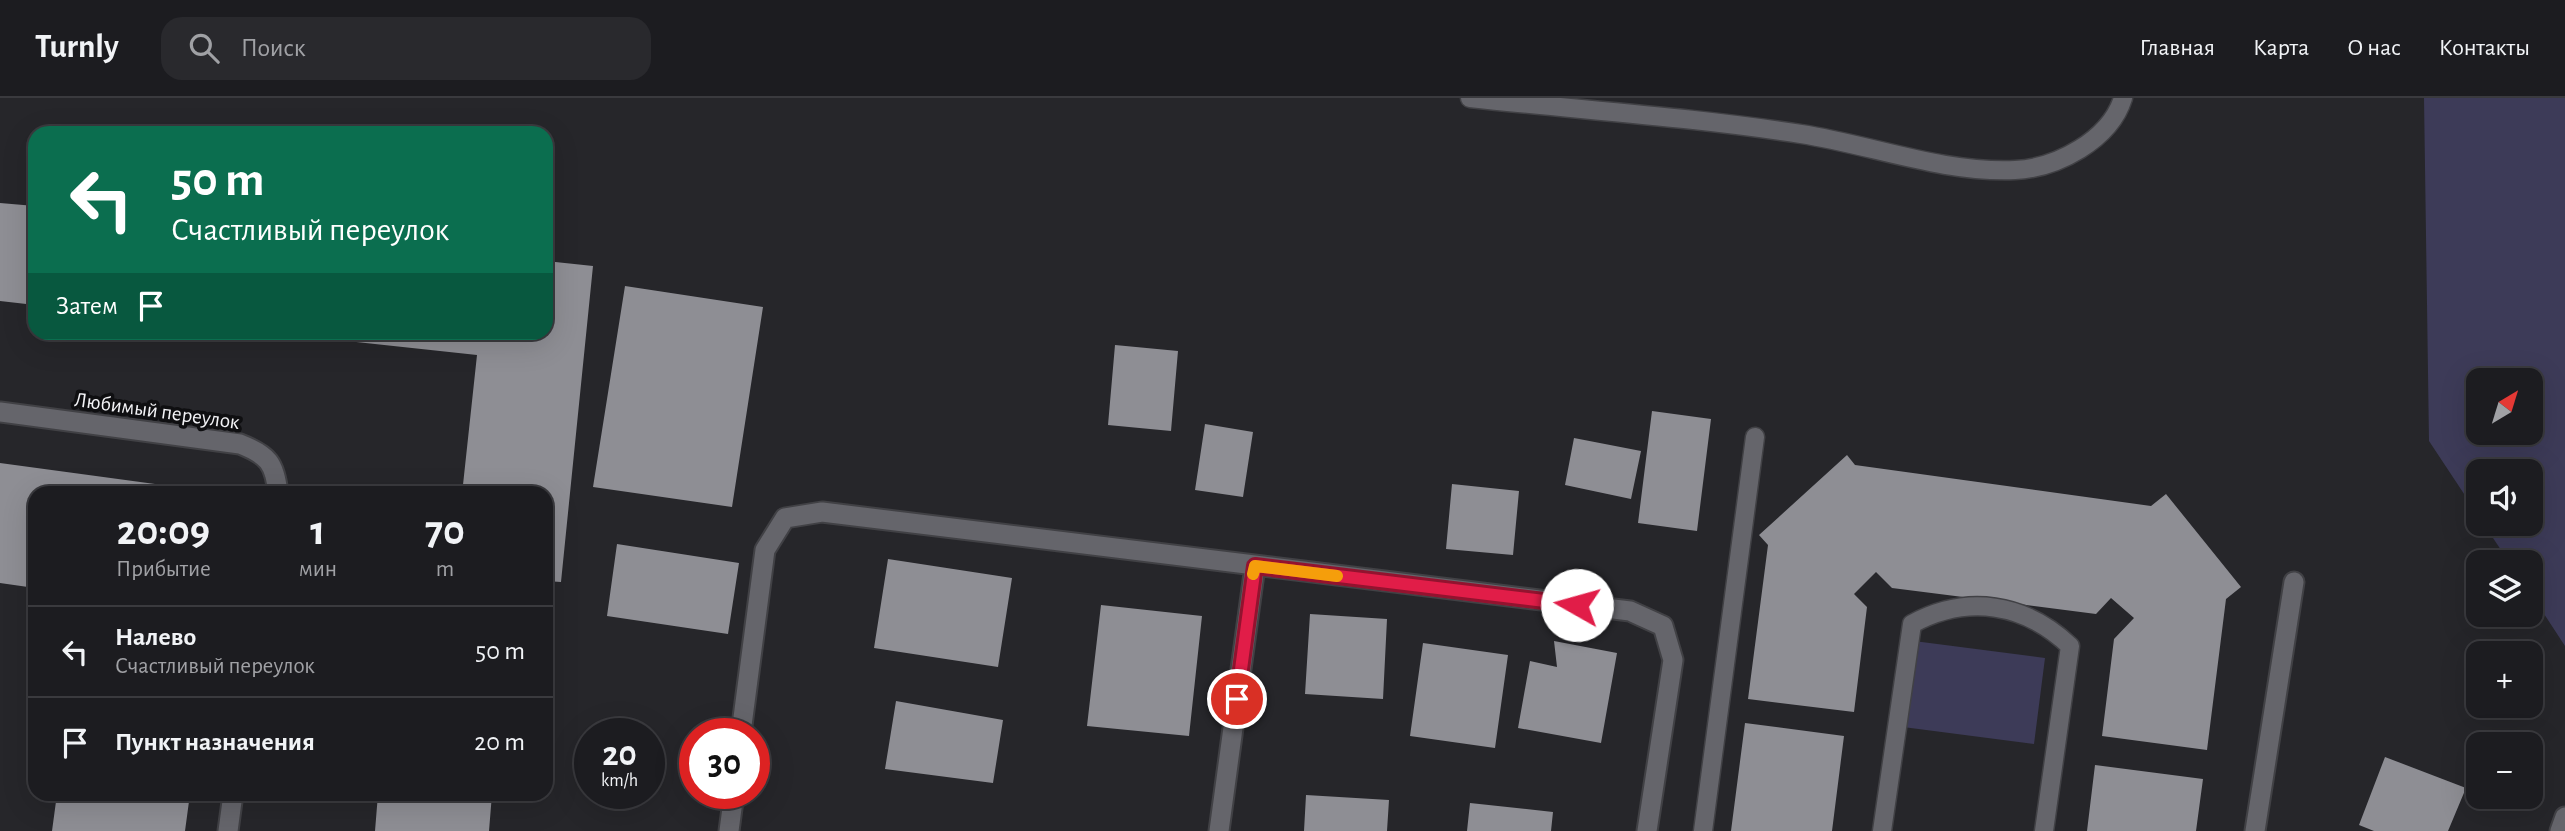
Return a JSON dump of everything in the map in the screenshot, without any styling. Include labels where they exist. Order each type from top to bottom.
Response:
[{"type":"street","name":"Любимый переулок","points":[[0,412],[240,444],[261,453],[275,471],[277,486]]},
{"type":"street","points":[[743,718],[765,550],[785,518],[822,512],[1630,611],[1663,626],[1673,660],[1647,831]]},
{"type":"street","points":[[1219,831],[1255,566]]},
{"type":"street","points":[[2255,831],[2294,582]]},
{"type":"street","points":[[228,831],[232,801]]},
{"type":"street","points":[[729,831],[732,809]]},
{"type":"street","points":[[2560,831],[2565,817]]},
{"type":"lane","points":[[1470,98],[1802,134],[1949,166],[2017,170],[2073,156],[2118,114],[2123,98]]},
{"type":"lane","points":[[1703,831],[1755,437]]},
{"type":"lane","points":[[1882,831],[1912,624],[1944,610],[1971,605],[2010,609],[2030,617],[2070,646],[2045,831]]},
{"type":"shaded area","points":[[2424,98],[2565,98],[2565,646],[2543,612],[2543,550],[2501,550],[2492,536],[2543,536],[2543,459],[2466,459],[2466,497],[2429,441]]},
{"type":"shaded area","points":[[1914,641],[2045,658],[2034,744],[1903,727]]},
{"type":"building","points":[[0,203],[28,205],[28,304],[0,301]]},
{"type":"building","points":[[553,262],[593,266],[561,582],[553,581],[553,486],[463,486],[477,355],[338,340],[553,340]]},
{"type":"building","points":[[625,286],[763,307],[732,507],[593,487]]},
{"type":"building","points":[[1115,345],[1178,351],[1171,431],[1108,425]]},
{"type":"building","points":[[1652,411],[1711,419],[1697,531],[1638,523]]},
{"type":"building","points":[[1205,424],[1253,432],[1243,497],[1195,490]]},
{"type":"building","points":[[1574,438],[1641,451],[1631,499],[1565,485]]},
{"type":"building","points":[[1847,455],[1855,465],[2151,506],[2166,494],[2241,587],[2226,599],[2207,750],[2102,736],[2114,639],[2134,618],[2111,598],[2096,614],[1892,588],[1876,572],[1854,594],[1867,607],[1854,712],[1748,699],[1768,545],[1759,535]]},
{"type":"building","points":[[0,463],[170,486],[28,486],[28,587],[0,583]]},
{"type":"building","points":[[1452,484],[1519,491],[1513,555],[1446,549]]},
{"type":"building","points":[[617,544],[739,563],[728,634],[607,616]]},
{"type":"building","points":[[888,559],[1012,578],[998,667],[874,648]]},
{"type":"building","points":[[1101,605],[1202,616],[1189,736],[1087,726]]},
{"type":"building","points":[[1310,614],[1387,619],[1383,699],[1305,694]]},
{"type":"building","points":[[1554,641],[1617,653],[1601,743],[1518,728],[1530,661],[1557,667]]},
{"type":"building","points":[[1423,643],[1508,655],[1495,748],[1410,736]]},
{"type":"building","points":[[896,701],[1003,720],[993,783],[885,769]]},
{"type":"building","points":[[1745,723],[1844,736],[1832,831],[1731,831]]},
{"type":"building","points":[[2385,757],[2466,788],[2448,831],[2374,831],[2359,825]]},
{"type":"building","points":[[2095,765],[2203,779],[2196,831],[2087,831]]},
{"type":"building","points":[[1306,795],[1389,800],[1387,831],[1304,831]]},
{"type":"building","points":[[56,801],[189,801],[185,831],[52,831]]},
{"type":"building","points":[[377,801],[491,801],[489,831],[375,831]]},
{"type":"building","points":[[1470,803],[1553,812],[1551,831],[1467,831]]},
{"type":"slow traffic","points":[[1253,574],[1255,566],[1337,576]]},
{"type":"route","points":[[1237,699],[1255,566],[1577,605]]}]
